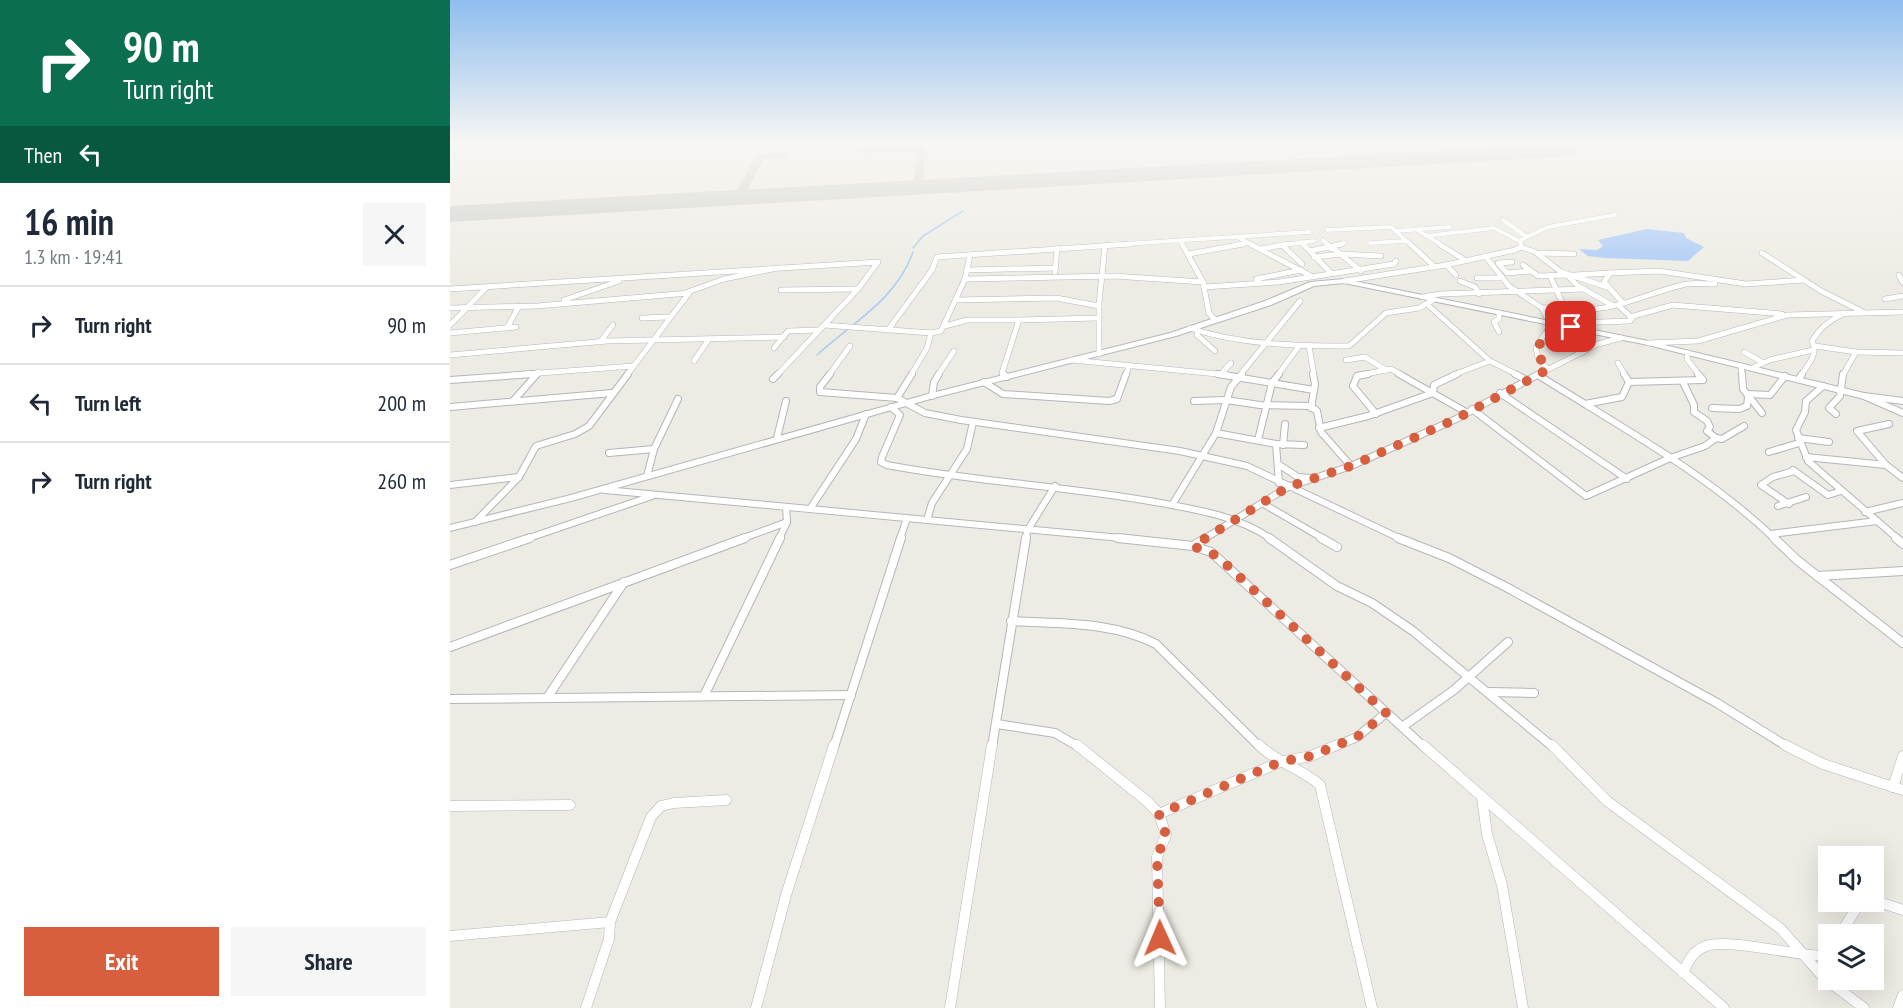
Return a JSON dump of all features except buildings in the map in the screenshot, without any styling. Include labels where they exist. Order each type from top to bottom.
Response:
[{"type":"main road","points":[[450,528],[605,490],[777,438],[891,407],[902,400],[932,396],[1194,330],[1313,284],[1344,281],[1428,301],[1648,343],[1799,379],[1843,392],[1903,401]]},
{"type":"street","points":[[1344,281],[1435,267],[1485,256],[1521,245],[1527,237],[1548,227],[1615,214]]},
{"type":"street","points":[[1503,220],[1527,237]]},
{"type":"street","points":[[1327,230],[1391,226],[1435,267]]},
{"type":"street","points":[[1396,231],[1450,227]]},
{"type":"street","points":[[1426,236],[1494,228],[1521,245],[1540,253],[1574,254]]},
{"type":"street","points":[[1417,230],[1463,260]]},
{"type":"street","points":[[888,330],[932,270],[937,256],[1310,232]]},
{"type":"street","points":[[1237,237],[1279,261],[1302,267]]},
{"type":"street","points":[[1323,240],[1367,277]]},
{"type":"street","points":[[1180,241],[1189,254],[1203,285],[1209,313],[1215,320]]},
{"type":"street","points":[[1261,249],[1314,241]]},
{"type":"street","points":[[1314,257],[1341,254],[1383,257],[1370,243],[1406,241]]},
{"type":"street","points":[[1301,242],[1331,273]]},
{"type":"street","points":[[1189,254],[1248,243]]},
{"type":"street","points":[[1310,251],[1332,248],[1344,243]]},
{"type":"street","points":[[1099,354],[1098,318],[1105,245]]},
{"type":"street","points":[[1282,245],[1311,276]]},
{"type":"street","points":[[1054,278],[1057,248]]},
{"type":"street","points":[[1540,253],[1558,271],[1605,286]]},
{"type":"street","points":[[1762,253],[1804,280],[1864,313]]},
{"type":"street","points":[[774,348],[788,331],[797,329],[822,327],[931,333],[941,331],[965,279],[970,255]]},
{"type":"street","points":[[1485,256],[1502,278],[1518,293],[1542,308],[1561,325],[1567,339],[1583,352]]},
{"type":"street","points":[[1279,261],[1294,258]]},
{"type":"street","points":[[965,279],[1101,276],[1203,285],[1259,283],[1394,264],[1396,261]]},
{"type":"street","points":[[450,289],[878,262],[858,289],[773,379]]},
{"type":"street","points":[[1512,262],[1498,263],[1507,273],[1530,271]]},
{"type":"street","points":[[1446,265],[1456,275]]},
{"type":"street","points":[[1523,265],[1537,276]]},
{"type":"street","points":[[685,293],[724,279],[759,274],[775,267]]},
{"type":"street","points":[[1259,283],[1256,279],[1302,267]]},
{"type":"street","points":[[967,270],[1055,268]]},
{"type":"street","points":[[1519,273],[1526,278],[1537,276],[1551,278],[1583,272],[1659,271],[1733,283]]},
{"type":"street","points":[[1610,273],[1604,278],[1605,286],[1630,317]]},
{"type":"street","points":[[1570,275],[1579,281]]},
{"type":"street","points":[[1570,275],[1593,296],[1618,304]]},
{"type":"street","points":[[1899,275],[1903,283]]},
{"type":"street","points":[[551,305],[625,278]]},
{"type":"street","points":[[1477,278],[1502,278]]},
{"type":"street","points":[[1551,278],[1564,307]]},
{"type":"street","points":[[1542,308],[1590,309],[1618,304],[1684,284],[1804,280]]},
{"type":"street","points":[[1460,281],[1475,287],[1479,294]]},
{"type":"street","points":[[1194,330],[1298,349],[1349,346],[1386,314],[1428,301],[1479,294],[1605,286]]},
{"type":"street","points":[[450,325],[487,287]]},
{"type":"street","points":[[781,290],[858,289]]},
{"type":"street","points":[[450,308],[551,305],[689,292],[669,317],[655,340],[612,393],[597,417],[583,431],[536,446],[519,477],[475,522]]},
{"type":"street","points":[[1885,299],[1903,296]]},
{"type":"street","points":[[956,300],[1056,298],[1099,306]]},
{"type":"street","points":[[1172,506],[1216,433],[1226,400],[1238,378],[1300,301]]},
{"type":"street","points":[[1428,301],[1490,361],[1527,380]]},
{"type":"street","points":[[1548,369],[1538,358],[1536,348],[1544,334],[1561,325],[1630,321],[1630,317],[1673,305],[1787,315],[1903,312]]},
{"type":"street","points":[[507,328],[519,306]]},
{"type":"street","points":[[1590,309],[1602,322]]},
{"type":"street","points":[[1499,313],[1499,319],[1494,322],[1499,332]]},
{"type":"street","points":[[1799,379],[1814,355],[1812,341],[1824,323],[1852,313]]},
{"type":"street","points":[[1648,343],[1698,341],[1787,315]]},
{"type":"street","points":[[642,318],[669,317]]},
{"type":"street","points":[[945,326],[967,320],[1098,318]]},
{"type":"street","points":[[1007,377],[1002,373],[1005,357],[1019,320]]},
{"type":"street","points":[[600,342],[613,325]]},
{"type":"street","points":[[450,333],[516,327]]},
{"type":"street","points":[[1194,330],[1215,351]]},
{"type":"street","points":[[902,400],[927,348],[931,333]]},
{"type":"street","points":[[450,355],[600,342],[784,337]]},
{"type":"street","points":[[1193,546],[1288,487],[1351,466],[1469,411],[1583,352],[1621,338]]},
{"type":"street","points":[[694,361],[709,339]]},
{"type":"street","points":[[850,346],[820,387],[820,392],[902,400],[924,413],[1203,455],[1247,466],[1403,540],[1449,558],[1508,588],[1717,702],[1798,752],[1867,780],[1903,790]]},
{"type":"street","points":[[1752,368],[1762,362],[1794,357],[1814,348],[1903,353]]},
{"type":"street","points":[[1258,440],[1272,383],[1298,349]]},
{"type":"street","points":[[1310,349],[1314,390],[1311,408]]},
{"type":"street","points":[[932,396],[934,382],[954,351]]},
{"type":"street","points":[[1744,352],[1762,362]]},
{"type":"street","points":[[1836,414],[1829,408],[1836,404],[1843,392],[1843,374],[1856,352]]},
{"type":"street","points":[[1629,382],[1703,380],[1687,359],[1688,353]]},
{"type":"street","points":[[1346,360],[1365,357],[1386,370]]},
{"type":"street","points":[[1071,360],[1221,374],[1314,390]]},
{"type":"street","points":[[1433,393],[1434,385],[1440,380],[1490,361]]},
{"type":"street","points":[[1221,374],[1231,363]]},
{"type":"street","points":[[1618,363],[1629,382]]},
{"type":"street","points":[[450,380],[633,366]]},
{"type":"street","points":[[984,382],[1003,394],[1109,401],[1117,399],[1129,366]]},
{"type":"street","points":[[1741,366],[1741,380],[1748,396],[1762,413]]},
{"type":"street","points":[[1376,414],[1353,386],[1357,376],[1391,369],[1469,411],[1586,496],[1670,458],[1705,446],[1716,438]]},
{"type":"street","points":[[513,401],[538,372]]},
{"type":"street","points":[[1538,375],[1670,458],[1749,514],[1817,576],[1903,643]]},
{"type":"street","points":[[1748,396],[1770,395],[1785,376]]},
{"type":"street","points":[[1584,404],[1622,397],[1629,382]]},
{"type":"street","points":[[1683,382],[1694,405],[1694,412],[1707,421],[1710,427],[1707,431],[1716,438],[1722,439],[1744,426]]},
{"type":"street","points":[[1823,386],[1806,401],[1805,412],[1796,430],[1798,441],[1806,457],[1841,491],[1903,544]]},
{"type":"street","points":[[450,407],[612,393]]},
{"type":"street","points":[[1319,428],[1376,414],[1433,393]]},
{"type":"street","points":[[1500,393],[1627,479]]},
{"type":"street","points":[[1712,408],[1739,409],[1747,406],[1748,396]]},
{"type":"street","points":[[1864,396],[1903,413]]},
{"type":"street","points":[[647,476],[654,449],[678,399]]},
{"type":"street","points":[[1194,401],[1226,400],[1311,408],[1317,411],[1319,428],[1323,436],[1351,466]]},
{"type":"street","points":[[777,438],[786,401]]},
{"type":"street","points":[[891,407],[900,416],[881,462],[949,476],[1055,486],[1172,506],[1234,519],[1253,526],[1337,586],[1396,619],[1547,740],[1607,801],[1781,929],[1802,956],[1824,978],[1864,1008]]},
{"type":"street","points":[[810,509],[856,439],[866,414]]},
{"type":"street","points":[[927,520],[932,503],[967,448],[973,422]]},
{"type":"street","points":[[1279,483],[1279,444],[1285,424]]},
{"type":"street","points":[[1889,424],[1857,431],[1886,465],[1903,478]]},
{"type":"street","points":[[1216,433],[1279,444],[1304,445]]},
{"type":"street","points":[[1769,452],[1798,441],[1829,442]]},
{"type":"street","points":[[609,453],[654,449]]},
{"type":"street","points":[[1806,457],[1886,465]]},
{"type":"street","points":[[1278,464],[1298,477],[1316,478]]},
{"type":"street","points":[[1789,504],[1761,485],[1773,477],[1793,471],[1828,495],[1841,491]]},
{"type":"street","points":[[450,485],[519,477]]},
{"type":"street","points":[[950,1008],[1027,531],[1055,486]]},
{"type":"street","points":[[605,490],[1193,546],[1217,556],[1386,713],[1724,1008]]},
{"type":"street","points":[[450,565],[654,496]]},
{"type":"street","points":[[1779,506],[1806,497]]},
{"type":"street","points":[[1262,503],[1337,547]]},
{"type":"street","points":[[1865,512],[1903,503]]},
{"type":"street","points":[[704,696],[786,522],[786,507]]},
{"type":"street","points":[[756,1008],[786,895],[907,518]]},
{"type":"street","points":[[1771,534],[1877,521]]},
{"type":"street","points":[[450,647],[786,522]]},
{"type":"street","points":[[1817,576],[1903,571]]},
{"type":"street","points":[[548,698],[624,582]]},
{"type":"street","points":[[1011,621],[1142,634],[1267,753],[1311,777],[1320,785],[1372,1008]]},
{"type":"street","points":[[1402,727],[1426,711],[1508,642]]},
{"type":"street","points":[[1487,691],[1514,694],[1534,693]]},
{"type":"street","points":[[450,699],[851,695]]},
{"type":"street","points":[[1159,814],[1280,762],[1311,756],[1357,737],[1386,713]]},
{"type":"street","points":[[997,724],[1055,733],[1071,740],[1148,802],[1159,814],[1166,835],[1157,857],[1160,1008]]},
{"type":"street","points":[[1893,787],[1895,774],[1903,756]]},
{"type":"street","points":[[1482,798],[1486,834],[1502,885],[1523,1008]]},
{"type":"street","points":[[586,1008],[609,939],[610,922],[651,817],[661,807],[674,803],[726,800]]},
{"type":"street","points":[[450,806],[570,805]]},
{"type":"street","points":[[1846,924],[1860,903],[1885,904],[1903,910]]},
{"type":"street","points":[[450,936],[610,922]]},
{"type":"street","points":[[1683,973],[1690,957],[1706,946],[1725,943],[1802,956],[1818,956]]},
{"type":"street","points":[[1898,1008],[1903,995]]},
{"type":"water","points":[[1647,229],[1684,233],[1686,238],[1704,247],[1688,261],[1605,258],[1588,256],[1579,249],[1597,250],[1603,246],[1598,240]]},
{"type":"waterway","points":[[913,248],[923,236],[963,211]]},
{"type":"waterway","points":[[817,355],[885,297],[896,284],[913,252]]},
{"type":"taxiway","points":[[738,198],[743,189]]},
{"type":"runway","points":[[450,214],[892,189]]},
{"type":"route","points":[[1160,938],[1157,857],[1166,835],[1159,814],[1280,762],[1311,756],[1357,737],[1386,713],[1316,650],[1234,570],[1211,552],[1193,546],[1288,487],[1351,466],[1402,441],[1456,419],[1500,393],[1538,375],[1548,369],[1536,353],[1538,343],[1544,334],[1557,324],[1571,327]]}]
